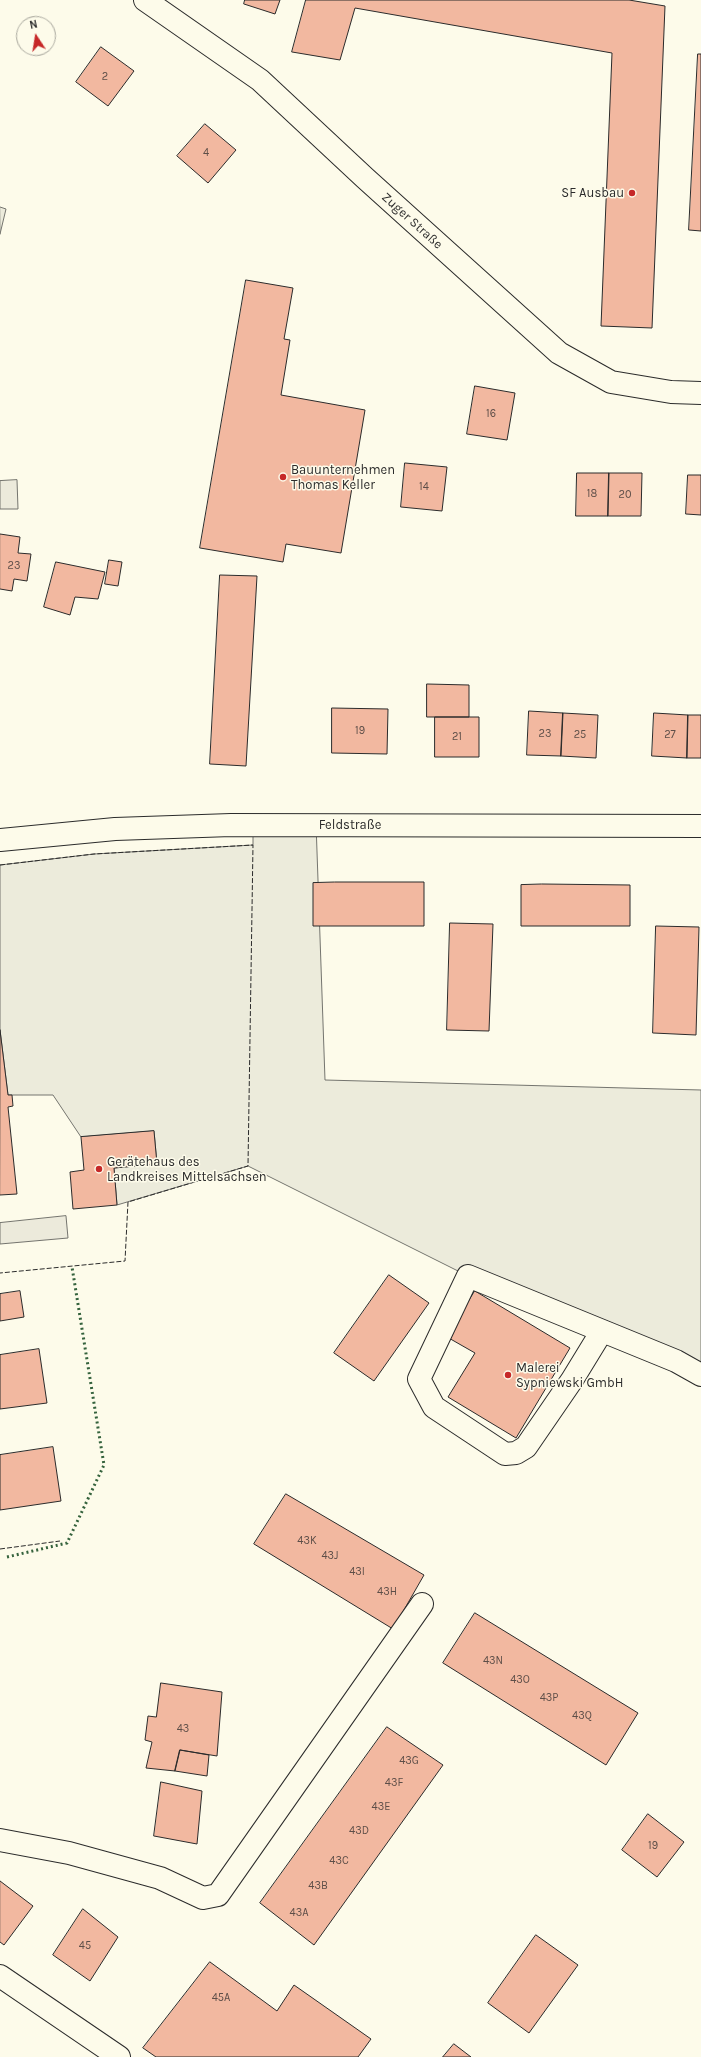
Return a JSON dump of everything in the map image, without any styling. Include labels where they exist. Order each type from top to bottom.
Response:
[{"type":"street","name":"Zuger Straße","points":[[145,0],[260,80],[364,178],[559,353],[611,382],[671,392],[701,393]]},
{"type":"street","name":"Feldstraße","points":[[0,840],[115,829],[231,825],[701,826]]},
{"type":"street","points":[[602,1331],[572,1380],[526,1447],[516,1454],[505,1454],[434,1407],[419,1379],[468,1276],[676,1361],[701,1375]]},
{"type":"street","points":[[0,1840],[69,1853],[160,1878],[203,1898],[218,1895],[422,1604]]},
{"type":"street","points":[[0,1976],[119,2057]]},
{"type":"shaded area","points":[[0,207],[6,209],[0,234]]},
{"type":"shaded area","points":[[17,480],[18,509],[0,509],[0,481]]},
{"type":"shaded area","points":[[316,823],[325,1080],[701,1090],[701,1375],[468,1276],[248,1166],[117,1205],[114,1168],[157,1164],[154,1131],[81,1137],[53,1095],[8,1095],[0,1030],[0,865],[94,854],[253,845],[253,824]]},
{"type":"shaded area","points":[[66,1216],[68,1238],[0,1244],[0,1223]]},
{"type":"building","points":[[245,0],[280,0],[275,14],[244,4]]},
{"type":"building","name":"SF Ausbau","points":[[306,0],[629,0],[665,6],[652,328],[601,326],[612,53],[355,8],[340,60],[292,52]]},
{"type":"building","points":[[101,47],[134,71],[108,106],[76,82]]},
{"type":"building","points":[[698,54],[701,54],[701,231],[689,230]]},
{"type":"building","points":[[205,124],[236,150],[208,183],[177,156]]},
{"type":"building","name":"Bauunternehmen Thomas Keller","points":[[246,280],[293,288],[284,339],[290,340],[281,395],[365,410],[341,553],[286,544],[283,562],[200,548]]},
{"type":"building","points":[[475,386],[515,393],[507,440],[467,434]]},
{"type":"building","points":[[405,463],[447,467],[442,511],[401,507]]},
{"type":"building","points":[[577,473],[609,473],[608,516],[576,516]]},
{"type":"building","points":[[609,473],[642,473],[641,516],[608,516]]},
{"type":"building","points":[[688,475],[701,475],[701,515],[686,514]]},
{"type":"building","points":[[0,534],[20,537],[18,553],[31,554],[27,581],[14,579],[12,591],[0,589]]},
{"type":"building","points":[[109,560],[122,562],[118,586],[105,584]]},
{"type":"building","points":[[56,562],[105,572],[98,599],[75,597],[70,615],[44,607]]},
{"type":"building","points":[[220,575],[257,576],[246,766],[210,764]]},
{"type":"building","points":[[427,684],[469,685],[469,717],[427,717]]},
{"type":"building","points":[[332,708],[388,709],[387,754],[332,753]]},
{"type":"building","points":[[529,711],[563,713],[561,756],[527,755]]},
{"type":"building","points":[[563,713],[598,715],[596,758],[561,756]]},
{"type":"building","points":[[654,713],[688,715],[687,758],[652,756]]},
{"type":"building","points":[[688,715],[701,715],[701,758],[687,758]]},
{"type":"building","points":[[435,717],[479,717],[479,757],[435,757]]},
{"type":"building","points":[[424,882],[424,926],[313,926],[313,883]]},
{"type":"building","points":[[521,885],[630,885],[630,926],[521,926]]},
{"type":"building","points":[[450,923],[493,924],[489,1031],[447,1030]]},
{"type":"building","points":[[656,926],[699,927],[696,1035],[653,1033]]},
{"type":"building","points":[[0,1030],[8,1095],[12,1095],[13,1106],[8,1107],[17,1194],[0,1195]]},
{"type":"building","name":"Gerätehaus des Landkreises Mittelsachsen","points":[[154,1131],[157,1164],[114,1168],[117,1205],[73,1209],[70,1172],[84,1170],[81,1137]]},
{"type":"building","points":[[389,1275],[429,1303],[374,1381],[334,1353]]},
{"type":"building","points":[[20,1291],[24,1317],[0,1321],[0,1294]]},
{"type":"building","name":"Malerei Sypniewski GmbH","points":[[475,1291],[570,1348],[516,1438],[448,1397],[475,1353],[447,1337]]},
{"type":"building","points":[[39,1349],[47,1403],[0,1409],[0,1355]]},
{"type":"building","points":[[53,1447],[61,1501],[0,1510],[0,1455]]},
{"type":"building","points":[[286,1494],[424,1575],[393,1629],[254,1544]]},
{"type":"building","points":[[475,1613],[638,1713],[606,1765],[443,1663]]},
{"type":"building","points":[[161,1683],[222,1692],[217,1756],[180,1750],[175,1771],[146,1768],[152,1742],[145,1740],[148,1716],[156,1717]]},
{"type":"building","points":[[387,1727],[443,1765],[314,1945],[260,1903]]},
{"type":"building","points":[[180,1750],[209,1755],[207,1776],[175,1771]]},
{"type":"building","points":[[161,1782],[202,1791],[197,1844],[154,1836]]},
{"type":"building","points":[[648,1814],[684,1842],[657,1877],[622,1850]]},
{"type":"building","points":[[0,1881],[33,1906],[4,1945],[0,1942]]},
{"type":"building","points":[[83,1909],[118,1937],[90,1981],[53,1955]]},
{"type":"building","points":[[536,1935],[578,1965],[529,2033],[488,2003]]},
{"type":"building","points":[[210,1962],[277,2011],[294,1985],[371,2039],[358,2057],[156,2057],[143,2048]]},
{"type":"building","points":[[454,2044],[471,2057],[443,2057]]},
{"type":"hedge","points":[[7,1557],[67,1543],[104,1465],[72,1267]]},
{"type":"fence","points":[[0,865],[94,854],[253,845],[248,1166],[128,1202],[125,1261],[0,1273]]},
{"type":"fence","points":[[0,1549],[60,1541]]},
{"type":"place","name":"SF Ausbau","points":[[632,193]]},
{"type":"place","name":"Bauunternehmen Thomas Keller","points":[[283,477]]},
{"type":"place","name":"Gerätehaus des Landkreises Mittelsachsen","points":[[99,1169]]},
{"type":"place","name":"Malerei Sypniewski GmbH","points":[[508,1375]]}]
